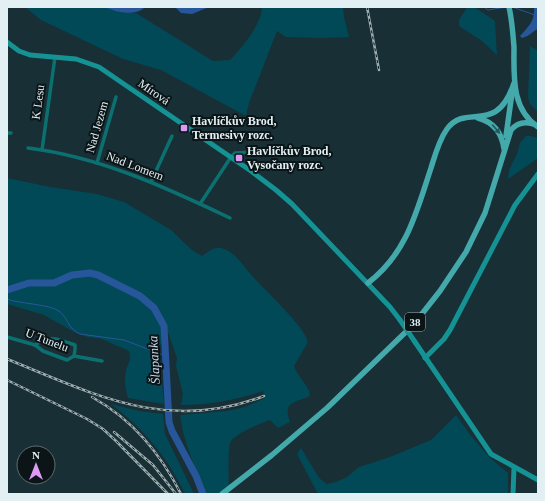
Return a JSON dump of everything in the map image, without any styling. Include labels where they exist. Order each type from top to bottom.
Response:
[{"type":"main road","name":"38","points":[[222,494],[272,455],[326,408],[399,339],[414,324],[440,291],[466,252],[485,213],[504,151],[514,83],[513,38],[510,10]]},
{"type":"main road","points":[[368,283],[389,264],[407,236],[436,152],[446,130],[460,119],[489,115],[500,108],[509,98],[514,83]]},
{"type":"main road","points":[[514,83],[516,96],[521,108],[536,126]]},
{"type":"main road","points":[[476,117],[487,121],[496,129],[502,139],[504,151]]},
{"type":"main road","points":[[504,151],[513,128],[521,123],[527,122],[536,126]]},
{"type":"street","name":"Mírová","points":[[7,42],[26,54],[80,60],[99,67],[231,157],[276,190],[292,204],[390,307],[491,454],[538,480]]},
{"type":"street","name":"K Lesu","points":[[42,150],[55,57]]},
{"type":"street","name":"Nad Jezem","points":[[97,163],[116,97]]},
{"type":"street","points":[[151,182],[172,136]]},
{"type":"street","name":"Nad Lomem","points":[[28,148],[97,163],[124,171],[230,218]]},
{"type":"street","points":[[200,204],[231,157],[236,153],[254,152]]},
{"type":"street","points":[[425,358],[444,339],[450,330],[515,205],[538,174]]},
{"type":"street","name":"U Tunelu","points":[[7,337],[35,345],[43,351],[67,360],[74,356],[102,361]]},
{"type":"street","points":[[35,345],[44,339],[50,338],[75,345],[74,356]]},
{"type":"street","points":[[513,494],[514,468]]},
{"type":"shaded area","points":[[25,7],[104,7],[120,12],[136,13],[213,61],[230,60],[235,55],[255,29],[262,7],[343,7],[349,37],[286,37],[277,31],[249,103],[246,116],[161,70],[123,59],[41,20]]},
{"type":"shaded area","points":[[467,7],[474,7],[495,21],[497,55],[482,41],[459,26],[460,18]]},
{"type":"shaded area","points":[[530,46],[538,51],[538,112],[530,104],[528,97]]},
{"type":"shaded area","points":[[526,136],[538,138],[538,158],[508,179],[509,170],[517,154],[520,143]]},
{"type":"shaded area","points":[[7,178],[50,187],[97,194],[124,202],[171,230],[192,250],[202,256],[215,248],[221,248],[229,251],[286,310],[300,327],[308,342],[294,366],[308,388],[310,395],[288,407],[290,422],[278,428],[270,420],[255,426],[231,441],[229,458],[229,494],[206,494],[184,436],[180,415],[227,411],[245,407],[265,398],[263,391],[223,401],[181,405],[183,394],[176,366],[177,358],[162,315],[159,322],[164,339],[159,347],[164,404],[128,398],[125,381],[126,371],[130,359],[129,351],[102,339],[76,333],[44,315],[7,304]]},
{"type":"shaded area","points":[[111,404],[139,411],[163,414],[165,434],[194,494],[185,494],[171,468],[154,444],[134,423]]},
{"type":"shaded area","points":[[456,415],[471,436],[490,458],[508,473],[508,494],[318,494],[297,454],[301,448],[319,478],[327,484],[336,482],[347,477],[359,467],[390,457],[431,440]]},
{"type":"water","points":[[104,7],[145,7],[136,12],[125,13]]},
{"type":"water","points":[[175,7],[209,7],[192,14],[181,13]]},
{"type":"water","points":[[534,7],[538,7],[538,29],[522,38],[520,36],[529,26],[534,16]]},
{"type":"waterway","points":[[484,7],[488,10],[507,7]]},
{"type":"waterway","points":[[512,7],[538,16]]},
{"type":"waterway","name":"Šlapanka","points":[[7,290],[29,283],[54,283],[72,275],[90,273],[98,275],[140,296],[154,308],[164,326],[169,422],[172,431],[196,476],[203,494]]},
{"type":"waterway","points":[[7,299],[42,305],[59,311],[65,317],[70,326],[80,334],[124,340],[166,356]]},
{"type":"railway","points":[[367,7],[379,70]]},
{"type":"railway","points":[[7,359],[102,396],[132,405],[164,410],[195,411],[229,407],[264,396]]},
{"type":"railway","points":[[7,380],[87,419],[103,429],[168,494]]},
{"type":"railway","points":[[92,397],[107,406],[133,427],[154,451],[173,479],[181,494]]},
{"type":"railway","points":[[114,432],[153,465],[176,494]]},
{"type":"place","name":"Havlíčkův Brod, Termesivy rozc.","points":[[184,128]]},
{"type":"place","name":"Havlíčkův Brod, Vysočany rozc.","points":[[239,158]]}]
